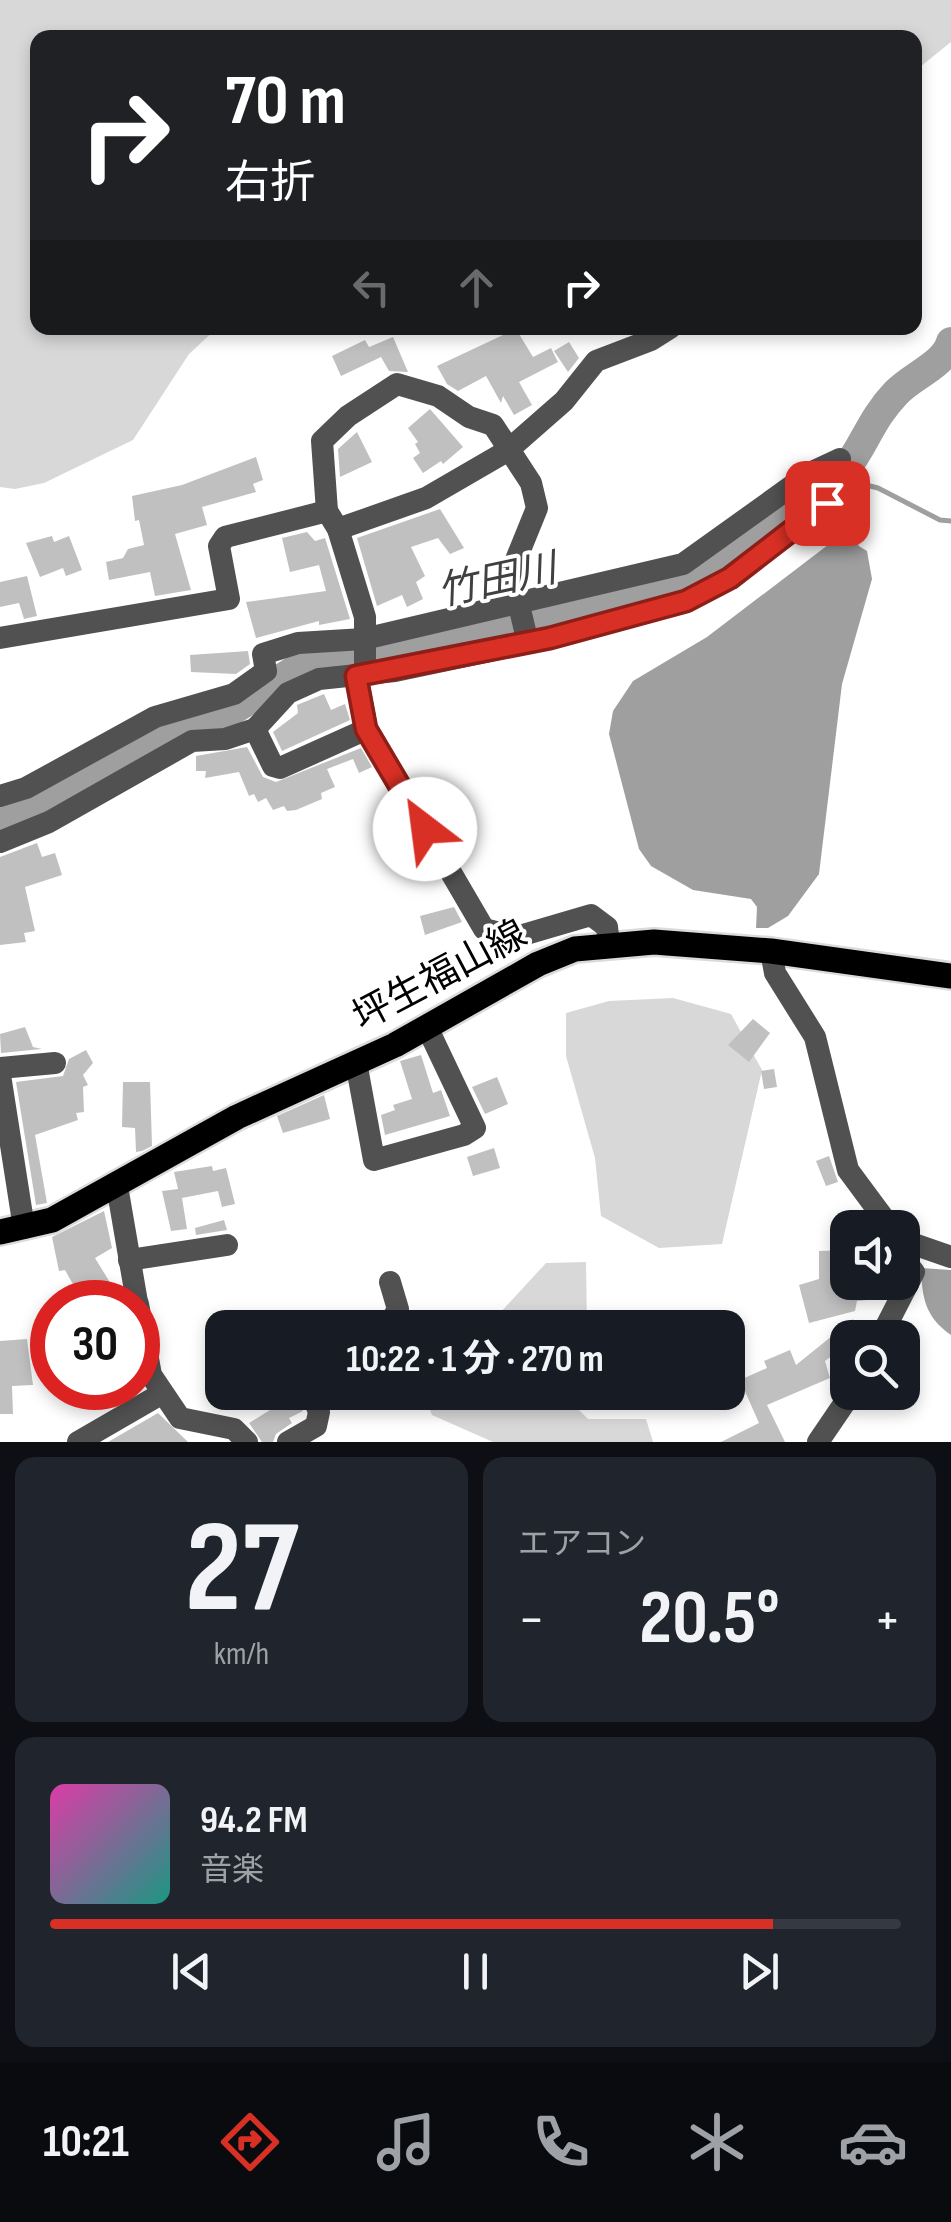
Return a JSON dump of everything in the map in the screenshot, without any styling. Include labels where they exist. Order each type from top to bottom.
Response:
[{"type":"main road","name":"坪生福山線","points":[[12,1230],[52,1220],[237,1117],[427,1027],[538,964],[575,949],[654,942],[771,951],[951,976]]},
{"type":"street","points":[[0,638],[229,599],[219,546],[225,537],[333,520],[426,498],[507,451],[564,401],[596,361],[660,335]]},
{"type":"street","points":[[526,639],[511,572],[537,508],[532,484],[493,424],[469,417],[438,396],[397,384],[371,399],[322,441],[333,520],[365,617],[366,729],[484,929],[516,937],[591,915],[606,927],[609,945]]},
{"type":"street","points":[[0,842],[49,822],[192,740],[225,739],[256,728],[286,692],[363,660],[519,606],[683,564],[810,474],[840,458]]},
{"type":"street","points":[[286,692],[267,672],[263,654],[270,649],[363,660],[526,639],[686,601],[730,578],[827,503],[853,489]]},
{"type":"street","points":[[0,796],[26,788],[155,717],[234,694],[267,672]]},
{"type":"street","points":[[256,728],[273,766],[280,768],[366,729]]},
{"type":"street","points":[[771,951],[775,973],[814,1037],[848,1170],[871,1210]]},
{"type":"street","points":[[356,1062],[374,1160],[464,1135],[475,1128],[427,1027]]},
{"type":"street","points":[[12,1230],[0,1072],[55,1063]]},
{"type":"street","points":[[117,1186],[133,1280]]},
{"type":"street","points":[[129,1260],[227,1245]]},
{"type":"street","points":[[920,1246],[951,1257]]},
{"type":"street","points":[[390,1282],[397,1310]]},
{"type":"street","points":[[78,1442],[161,1394],[197,1434],[234,1429],[246,1442]]},
{"type":"street","points":[[288,1442],[316,1426],[319,1410]]},
{"type":"street","points":[[818,1442],[840,1410]]},
{"type":"shaded area","points":[[0,0],[951,0],[951,42],[922,65],[922,30],[30,30],[30,335],[209,335],[189,354],[133,440],[44,483],[15,489],[0,487]]},
{"type":"shaded area","points":[[841,535],[867,551],[872,579],[842,684],[819,874],[788,916],[768,928],[756,928],[757,907],[751,899],[693,890],[651,866],[639,849],[609,734],[613,711],[633,681],[707,637]]},
{"type":"shaded area","points":[[673,998],[731,1014],[762,1070],[722,1244],[659,1248],[601,1216],[595,1158],[566,1056],[566,1013],[609,1001]]},
{"type":"shaded area","points":[[586,1262],[587,1310],[503,1310],[546,1263]]},
{"type":"shaded area","points":[[921,1268],[951,1270],[951,1335],[935,1321],[927,1306]]},
{"type":"shaded area","points":[[430,1410],[579,1410],[588,1419],[646,1419],[653,1442],[493,1442],[432,1415]]},
{"type":"building","points":[[503,335],[520,335],[533,357],[551,348],[558,362],[519,382],[532,405],[514,415],[503,396],[501,403],[486,376],[458,391],[447,384],[437,366]]},
{"type":"building","points":[[393,337],[408,372],[389,371],[381,357],[341,376],[332,356],[365,340],[369,347]]},
{"type":"building","points":[[569,342],[579,358],[568,372],[554,351]]},
{"type":"building","points":[[430,409],[463,447],[443,464],[441,461],[423,473],[413,458],[420,453],[415,444],[418,442],[408,428]]},
{"type":"building","points":[[357,432],[372,462],[340,477],[338,449]]},
{"type":"building","points":[[256,457],[263,480],[253,484],[256,492],[202,507],[207,525],[175,534],[191,590],[155,596],[150,572],[109,580],[106,562],[123,558],[128,549],[144,545],[139,520],[135,521],[132,496],[182,485]]},
{"type":"building","points":[[440,509],[464,548],[450,554],[438,538],[411,547],[425,576],[416,582],[423,599],[407,607],[402,595],[377,606],[357,538]]},
{"type":"building","points":[[307,532],[315,541],[325,538],[350,619],[319,625],[319,621],[256,638],[246,602],[326,591],[319,565],[290,572],[282,538]]},
{"type":"building","points":[[52,536],[54,542],[69,536],[82,570],[66,576],[63,568],[40,577],[26,543]]},
{"type":"building","points":[[27,576],[37,616],[24,619],[19,603],[0,607],[0,582]]},
{"type":"building","points":[[248,651],[250,664],[236,674],[191,672],[190,655]]},
{"type":"building","points":[[324,694],[331,710],[345,704],[350,720],[282,751],[273,732],[298,713],[297,705]]},
{"type":"building","points":[[247,747],[263,777],[276,782],[361,748],[372,767],[359,773],[353,759],[327,769],[335,787],[321,793],[322,799],[296,810],[287,811],[284,806],[273,810],[266,798],[258,802],[254,794],[249,796],[239,772],[205,778],[206,771],[196,771],[196,756]]},
{"type":"building","points":[[37,843],[42,857],[55,853],[62,875],[25,887],[35,931],[24,933],[26,942],[0,945],[0,857]]},
{"type":"building","points":[[454,907],[462,922],[425,935],[420,916]]},
{"type":"building","points":[[753,1019],[770,1033],[749,1062],[728,1045]]},
{"type":"building","points":[[25,1027],[33,1047],[42,1049],[1,1053],[0,1034]]},
{"type":"building","points":[[86,1050],[93,1063],[83,1075],[88,1085],[83,1087],[84,1112],[76,1113],[78,1120],[35,1135],[47,1203],[36,1205],[16,1082],[63,1076],[69,1059]]},
{"type":"building","points":[[421,1055],[433,1093],[441,1090],[450,1116],[385,1135],[381,1115],[395,1110],[393,1105],[412,1099],[400,1061]]},
{"type":"building","points":[[774,1069],[777,1087],[764,1089],[761,1071]]},
{"type":"building","points":[[497,1077],[508,1104],[485,1114],[472,1087]]},
{"type":"building","points":[[123,1082],[150,1082],[152,1146],[142,1151],[136,1152],[135,1128],[122,1127]]},
{"type":"building","points":[[324,1095],[330,1119],[283,1133],[277,1116]]},
{"type":"building","points":[[494,1148],[500,1168],[473,1176],[467,1157]]},
{"type":"building","points":[[829,1156],[838,1182],[826,1186],[816,1161]]},
{"type":"building","points":[[212,1166],[213,1171],[226,1168],[235,1204],[222,1207],[218,1191],[182,1198],[187,1229],[171,1231],[162,1191],[178,1189],[174,1172]]},
{"type":"building","points":[[104,1211],[112,1248],[95,1258],[108,1280],[71,1280],[65,1270],[59,1271],[52,1237]]},
{"type":"building","points":[[224,1220],[227,1230],[196,1235],[195,1228]]},
{"type":"building","points":[[819,1251],[830,1251],[830,1300],[867,1300],[857,1301],[855,1311],[809,1323],[799,1285],[819,1279]]},
{"type":"building","points":[[830,1338],[830,1357],[825,1361],[830,1378],[767,1405],[785,1442],[721,1442],[759,1423],[745,1391],[745,1378],[767,1368],[764,1361],[790,1350],[796,1365]]},
{"type":"building","points":[[27,1339],[30,1385],[12,1386],[13,1414],[0,1414],[0,1341]]},
{"type":"building","points":[[270,1410],[303,1411],[289,1418],[292,1423],[276,1434],[273,1442],[262,1442],[249,1423]]},
{"type":"building","points":[[158,1413],[188,1442],[108,1442]]},
{"type":"waterway","name":"竹田川","points":[[0,816],[44,803],[179,725],[228,713],[303,665],[679,582],[696,574],[767,531],[833,482],[852,460],[887,403],[942,357],[951,342]]},
{"type":"waterway","points":[[838,478],[878,488],[940,520],[951,521]]},
{"type":"waterway","points":[[844,526],[857,540],[855,550]]},
{"type":"route","points":[[425,829],[366,729],[356,676],[550,638],[686,601],[730,578],[827,503]]}]
